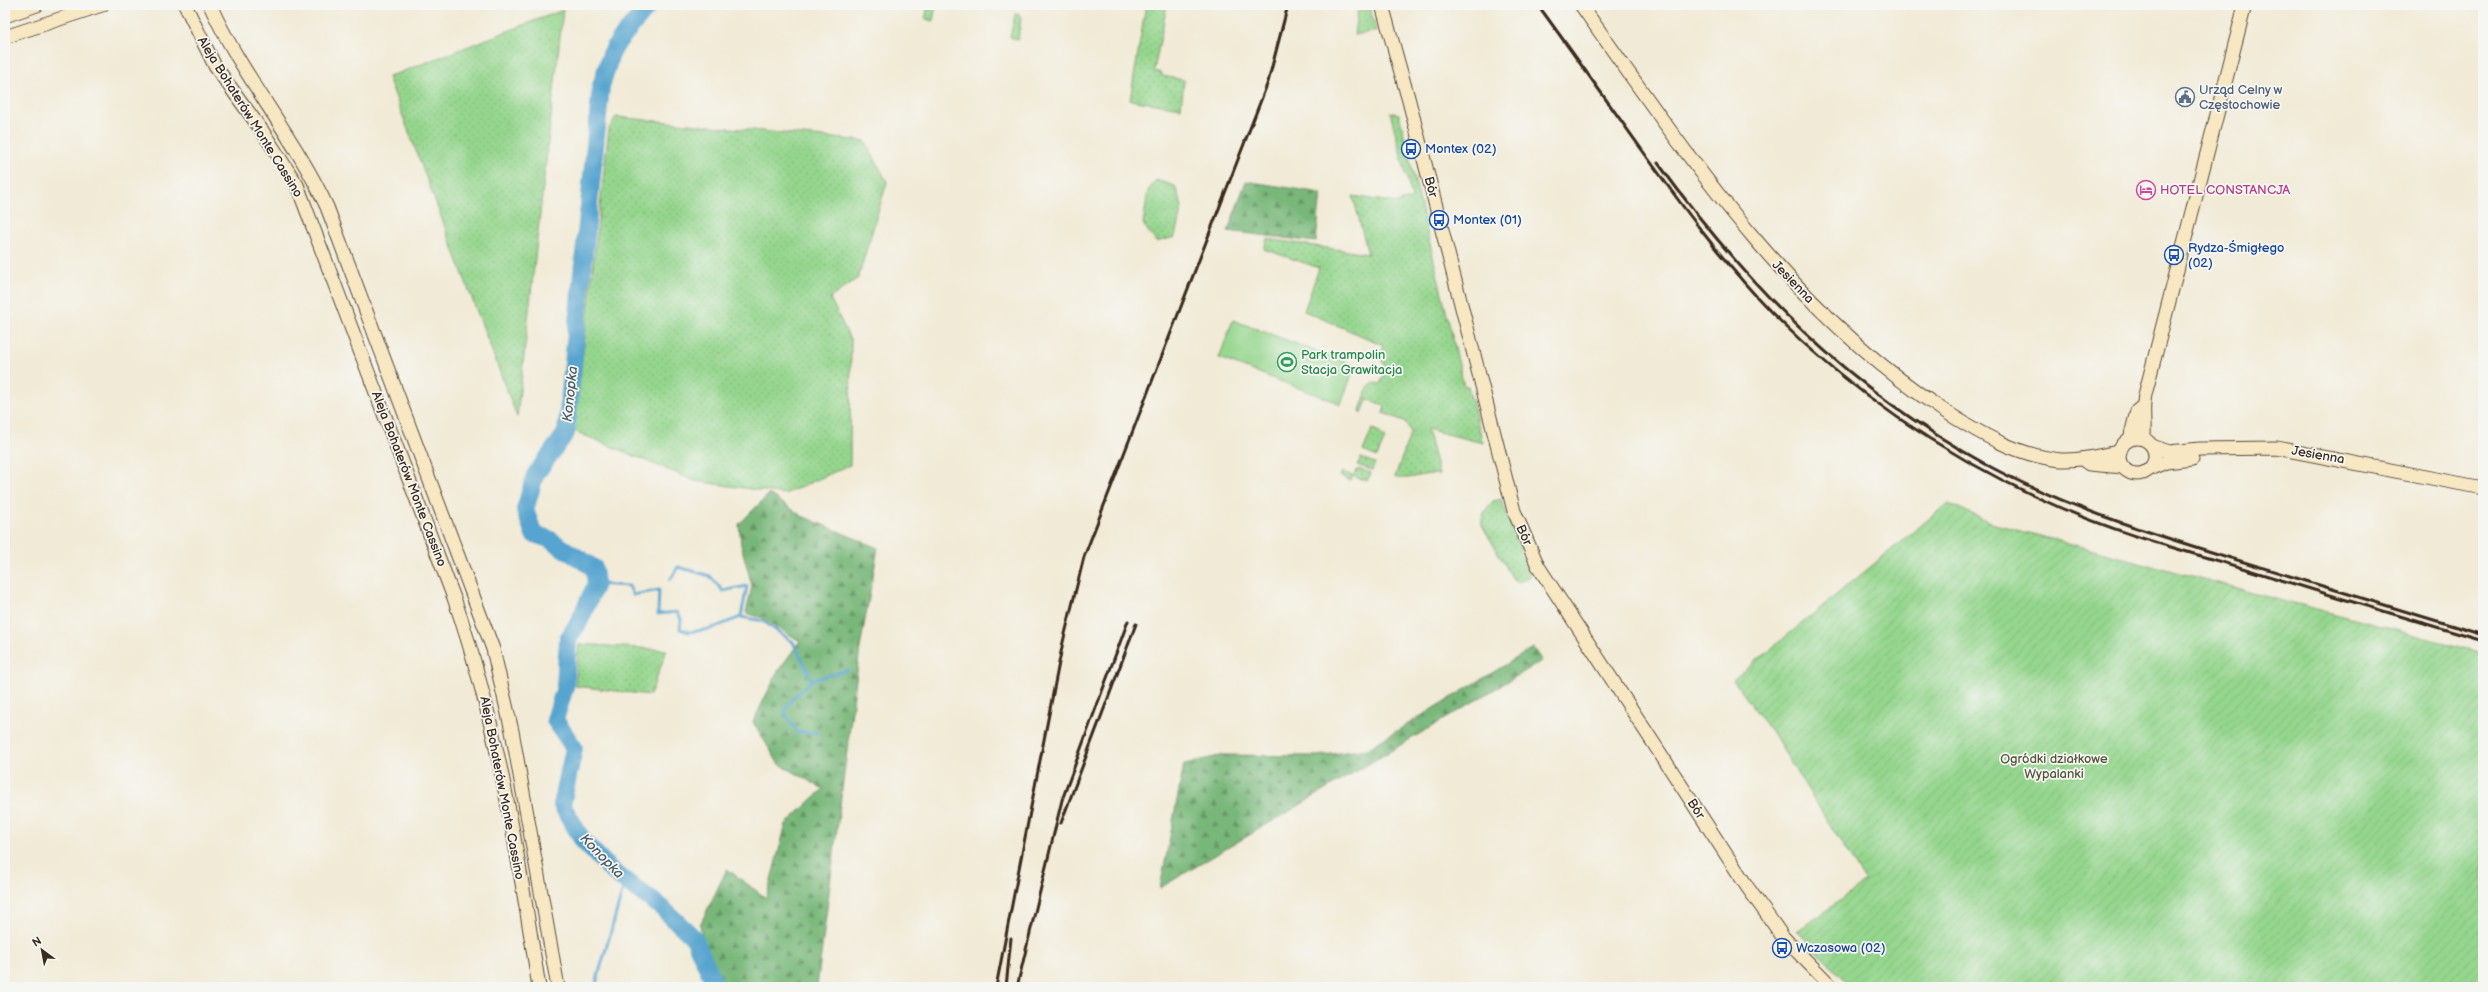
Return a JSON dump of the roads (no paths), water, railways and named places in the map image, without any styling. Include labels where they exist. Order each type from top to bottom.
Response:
[{"type":"street","points":[[5,16],[37,5]]},
{"type":"street","points":[[5,37],[102,5]]},
{"type":"street","name":"Aleja Bohaterów Monte Cassino","points":[[210,5],[234,53],[283,127],[313,177],[327,207],[493,649],[512,731],[558,987]]},
{"type":"street","name":"Bór","points":[[1382,5],[1409,101],[1514,511],[1538,566],[1748,888],[1783,937],[1832,987]]},
{"type":"street","name":"Jesienna","points":[[1581,5],[1703,175],[1742,226],[1826,315],[1872,358],[1906,385],[1972,429],[2001,443],[2031,453],[2061,460],[2083,460],[2120,452]]},
{"type":"street","points":[[2222,450],[2202,458],[2166,462],[2149,470],[2133,473],[2123,467],[2119,458],[2122,445],[2130,439],[2138,411],[2143,406],[2245,5]]},
{"type":"street","name":"Aleja Bohaterów Monte Cassino","points":[[185,7],[215,66],[263,132],[297,186],[454,598],[474,654],[495,735],[539,987]]},
{"type":"street","points":[[2143,406],[2146,413],[2148,442],[2154,461],[2149,470]]},
{"type":"street","points":[[2130,439],[2148,442]]},
{"type":"street","name":"Jesienna","points":[[2148,442],[2169,452],[2200,449],[2222,450],[2276,448],[2483,488]]},
{"type":"street","name":"Jesienna","points":[[2083,460],[2089,464],[2123,467]]},
{"type":"waterway","name":"Konopka","points":[[649,5],[618,42],[611,54],[601,86],[566,433],[535,475],[525,510],[534,534],[549,539],[594,568],[596,584],[579,622],[568,639],[565,687],[555,720],[574,748],[562,805],[583,841],[612,871],[661,907],[694,938],[716,987]]},
{"type":"waterway","points":[[670,580],[678,567],[710,576],[723,591],[747,586],[741,617]]},
{"type":"waterway","points":[[596,584],[629,586],[633,595],[659,590],[658,614],[677,612],[681,619],[680,629],[689,632],[710,629],[741,617],[763,621],[793,642],[812,680],[793,698],[784,711],[797,732],[817,733]]},
{"type":"waterway","points":[[812,680],[848,670]]},
{"type":"waterway","points":[[595,987],[625,882]]},
{"type":"railway","points":[[996,987],[1063,642],[1084,557],[1268,82],[1288,5]]},
{"type":"railway","points":[[1538,5],[1672,192],[1753,293],[1801,341],[1832,368],[1899,418],[1969,462],[2006,482],[2090,520],[2164,545],[2483,641]]},
{"type":"railway","points":[[1658,163],[1693,210],[1729,253],[1766,295],[1805,333],[1846,369],[1890,403],[1937,435],[1987,465],[2047,494],[2140,529],[2483,635]]},
{"type":"railway","points":[[1017,987],[1062,800],[1128,621]]},
{"type":"railway","points":[[1061,823],[1136,624]]},
{"type":"railway","points":[[1006,987],[1011,938]]},
{"type":"place","name":"Urząd Celny w Częstochowie","points":[[2185,97]]},
{"type":"place","name":"Montex (02)","points":[[1411,149]]},
{"type":"place","name":"HOTEL CONSTANCJA","points":[[2146,190]]},
{"type":"place","name":"Montex (01)","points":[[1439,220]]},
{"type":"place","name":"Rydza-Śmigłego (02)","points":[[2174,255]]},
{"type":"place","name":"Park trampolin Stacja Grawitacja","points":[[1287,362]]},
{"type":"place","name":"Wczasowa (02)","points":[[1782,948]]},
{"type":"park label","name":"Ogródki działkowe Wypalanki","points":[[2054,766]]}]
